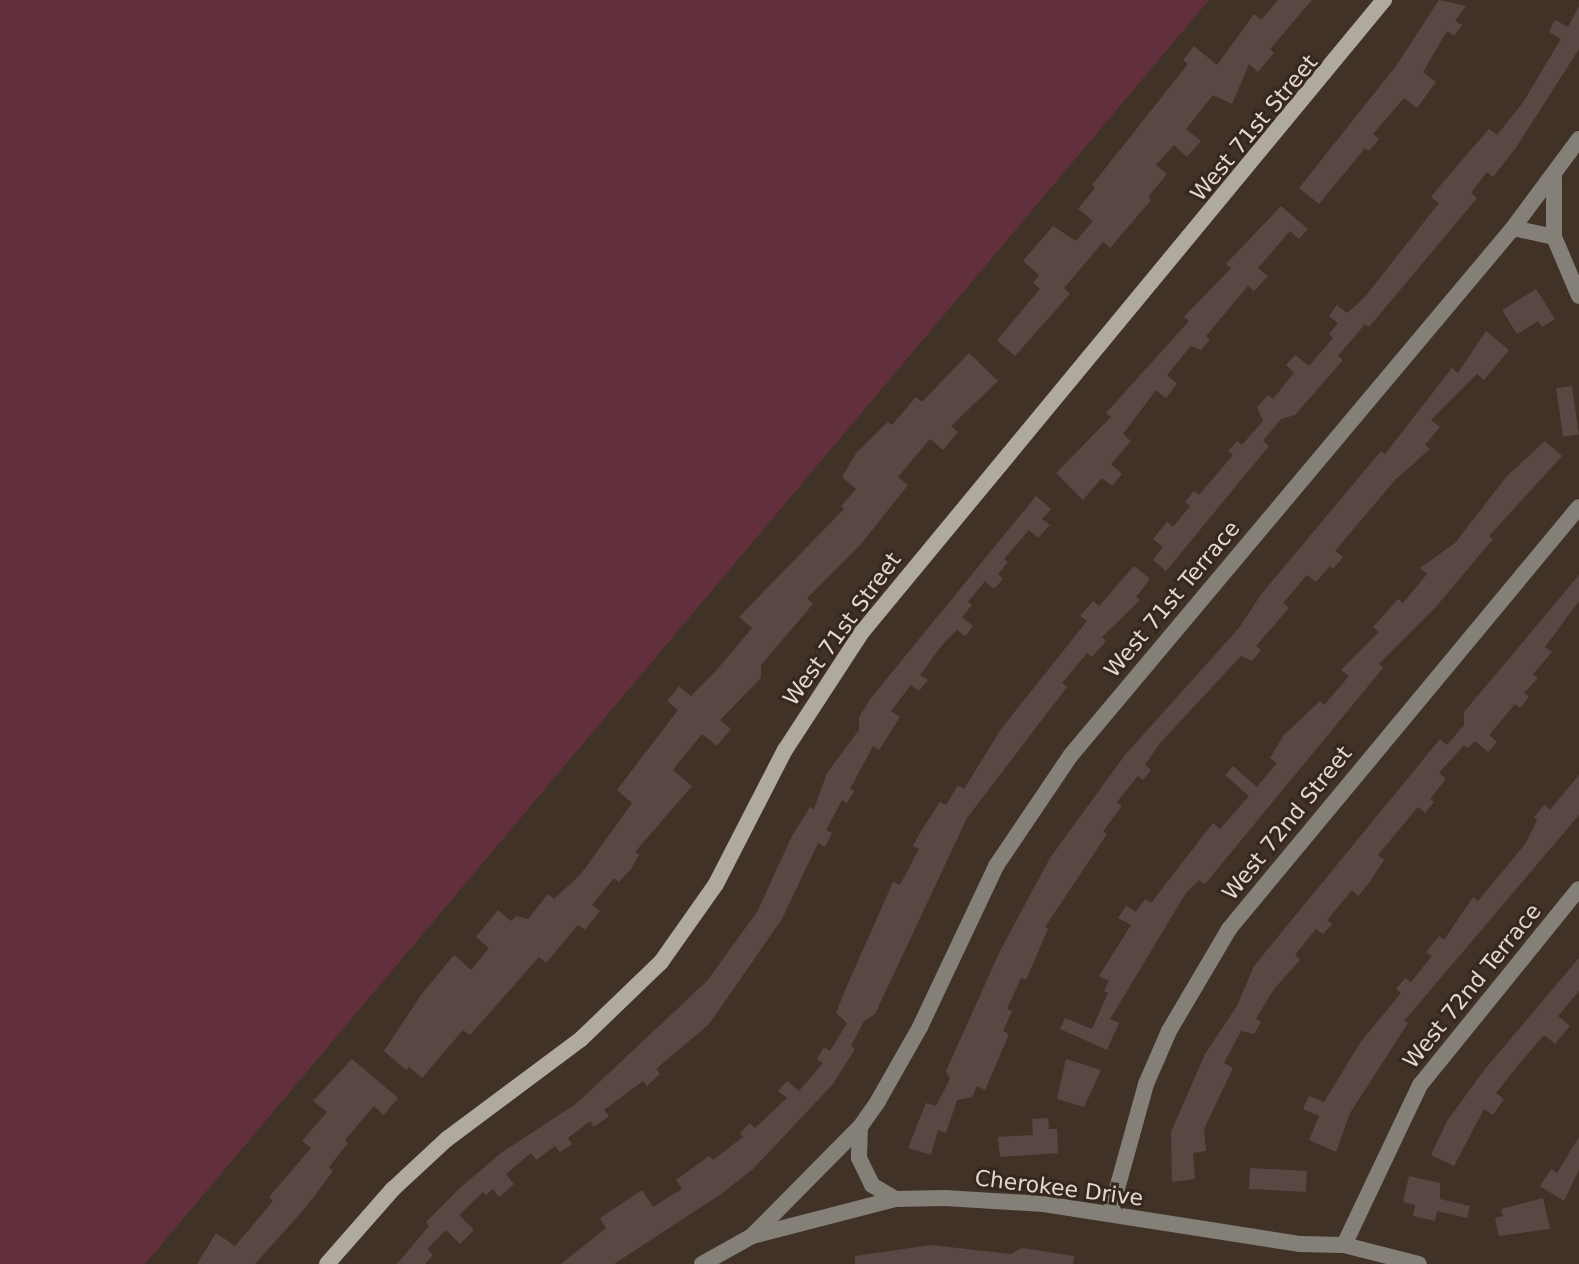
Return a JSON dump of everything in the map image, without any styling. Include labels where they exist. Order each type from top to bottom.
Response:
[{"type":"street","name":"West 71st Street","points":[[327,1264],[393,1189],[447,1139],[581,1039],[661,962],[716,884],[785,750],[862,632],[1384,0]]},
{"type":"street","name":"West 71st Terrace","points":[[752,1236],[860,1127],[920,1027],[996,866],[1071,755],[1513,228],[1554,177],[1579,139]]},
{"type":"street","points":[[1554,177],[1554,237],[1579,296]]},
{"type":"street","points":[[1513,228],[1554,237]]},
{"type":"street","name":"West 72nd Street","points":[[1110,1214],[1146,1084],[1177,1017],[1229,929],[1579,507]]},
{"type":"street","name":"West 72nd Terrace","points":[[1344,1245],[1420,1085],[1579,889]]},
{"type":"street","points":[[860,1127],[859,1158],[872,1185],[895,1199]]},
{"type":"street","name":"Cherokee Drive","points":[[702,1264],[752,1236],[895,1199],[1012,1200],[1299,1244],[1344,1245],[1419,1264]]},
{"type":"shaded area","points":[[0,0],[1209,0],[145,1264],[0,1264]]},
{"type":"building","points":[[1278,0],[1312,0],[1270,49],[1274,53],[1258,72],[1249,64],[1232,104],[1213,95],[1186,129],[1201,141],[1187,157],[1174,145],[1156,165],[1167,174],[1148,197],[1151,200],[1110,248],[1103,242],[1064,288],[1070,294],[1015,356],[997,340],[1040,289],[1033,283],[1039,275],[1023,261],[1053,226],[1076,241],[1093,221],[1078,209],[1095,188],[1092,185],[1188,64],[1183,60],[1194,46],[1217,65],[1254,14],[1261,20]]},
{"type":"building","points":[[1439,0],[1466,6],[1455,21],[1462,25],[1454,36],[1447,31],[1423,72],[1436,82],[1417,108],[1404,98],[1373,134],[1379,139],[1369,151],[1365,148],[1319,204],[1299,188],[1396,66]]},
{"type":"building","points":[[1579,6],[1579,49],[1515,149],[1493,177],[1487,172],[1471,193],[1477,198],[1369,327],[1365,324],[1338,356],[1343,360],[1295,415],[1281,419],[1263,441],[1269,446],[1166,571],[1153,560],[1163,547],[1153,539],[1167,522],[1173,527],[1190,506],[1185,502],[1194,491],[1199,495],[1233,455],[1228,451],[1237,441],[1242,445],[1263,421],[1257,407],[1268,395],[1273,399],[1294,373],[1286,365],[1295,355],[1309,366],[1333,338],[1329,334],[1338,323],[1329,316],[1337,305],[1347,313],[1364,298],[1439,203],[1431,197],[1444,181],[1489,129],[1497,135],[1522,104],[1561,39],[1549,32],[1555,20],[1568,27]]},
{"type":"building","points":[[1281,206],[1308,229],[1299,239],[1290,231],[1258,268],[1268,276],[1254,291],[1248,286],[1206,336],[1210,339],[1201,350],[1191,346],[1167,375],[1177,384],[1166,398],[1156,390],[1123,434],[1131,441],[1111,464],[1122,474],[1112,486],[1102,478],[1083,500],[1056,473],[1111,417],[1106,413],[1189,321],[1184,317],[1231,268],[1226,264]]},
{"type":"building","points":[[1536,289],[1555,319],[1542,327],[1538,321],[1517,334],[1502,310]]},
{"type":"building","points":[[1486,331],[1509,350],[1484,380],[1477,374],[1431,420],[1440,427],[1425,445],[1430,449],[1395,480],[1335,551],[1343,557],[1333,569],[1330,566],[1316,582],[1307,575],[1283,603],[1289,608],[1256,646],[1261,650],[1252,661],[1241,656],[1160,743],[1145,765],[1151,770],[1143,780],[1138,776],[1117,802],[1122,806],[1103,831],[1107,834],[1045,927],[1048,929],[1026,980],[1021,978],[1007,1009],[1012,1011],[1003,1031],[1009,1034],[985,1090],[977,1086],[972,1097],[957,1100],[946,1133],[938,1130],[931,1155],[908,1148],[926,1103],[936,1106],[950,1079],[946,1071],[1000,951],[1050,858],[1125,755],[1239,628],[1262,593],[1381,451],[1385,454],[1452,368],[1458,373]]},
{"type":"building","points":[[969,353],[998,381],[951,426],[958,432],[943,450],[930,439],[898,477],[908,485],[861,544],[807,598],[813,604],[761,665],[761,678],[720,720],[731,729],[717,746],[702,734],[673,770],[692,786],[635,852],[639,855],[631,869],[619,882],[614,878],[592,905],[600,911],[585,930],[578,925],[546,963],[539,957],[470,1035],[463,1030],[422,1078],[409,1067],[406,1070],[384,1051],[421,995],[454,955],[471,970],[489,948],[476,937],[498,910],[511,921],[516,916],[528,919],[548,894],[554,899],[581,874],[632,803],[617,790],[678,710],[667,701],[679,686],[691,696],[714,673],[752,628],[739,617],[844,509],[841,506],[856,489],[842,477],[857,452],[888,422],[892,425],[916,397],[922,402]]},
{"type":"building","points":[[1572,386],[1579,435],[1563,437],[1556,388]]},
{"type":"building","points":[[1545,441],[1562,456],[1489,536],[1493,539],[1434,609],[1379,664],[1383,668],[1205,884],[1199,880],[1186,893],[1110,1019],[1119,1023],[1107,1050],[1060,1029],[1065,1018],[1092,1029],[1108,993],[1104,991],[1109,981],[1099,976],[1131,925],[1118,918],[1126,906],[1136,912],[1145,899],[1151,903],[1213,823],[1220,829],[1249,796],[1225,775],[1233,766],[1257,787],[1277,763],[1270,758],[1284,735],[1320,701],[1324,705],[1349,676],[1341,670],[1379,632],[1373,627],[1398,599],[1403,603],[1427,574],[1420,568],[1455,543],[1507,476]]},
{"type":"building","points":[[1036,496],[1051,509],[1042,519],[1050,525],[1038,538],[1029,530],[1004,559],[1008,562],[998,574],[1003,579],[994,589],[985,581],[968,602],[972,605],[962,617],[973,626],[965,636],[957,630],[942,645],[920,675],[928,680],[919,691],[911,685],[891,711],[900,717],[879,750],[873,746],[850,789],[854,791],[847,803],[842,800],[826,830],[832,833],[825,847],[818,843],[782,919],[709,1024],[656,1069],[660,1074],[647,1086],[643,1081],[604,1110],[609,1116],[594,1127],[590,1121],[568,1138],[572,1144],[560,1152],[555,1146],[536,1160],[531,1153],[506,1174],[514,1184],[499,1197],[493,1189],[486,1195],[483,1192],[459,1215],[474,1230],[460,1244],[446,1230],[427,1249],[433,1255],[425,1264],[397,1264],[429,1226],[426,1222],[461,1187],[501,1153],[577,1103],[707,981],[757,912],[792,836],[810,807],[814,809],[827,773],[859,730],[859,717],[871,698]]},
{"type":"building","points":[[1134,566],[1150,579],[1136,597],[1140,600],[1102,637],[1106,641],[1092,657],[1087,653],[1062,683],[1067,687],[967,818],[875,1014],[864,1021],[851,1046],[855,1049],[833,1084],[753,1169],[721,1194],[614,1264],[561,1264],[606,1228],[600,1218],[642,1190],[653,1207],[682,1189],[676,1180],[709,1156],[713,1160],[743,1137],[740,1133],[750,1123],[755,1128],[787,1098],[778,1091],[787,1081],[799,1091],[823,1063],[817,1059],[824,1047],[830,1051],[847,1023],[836,1013],[846,988],[893,882],[900,885],[919,849],[913,846],[921,831],[940,802],[946,805],[958,785],[964,789],[1001,729],[1087,621],[1080,616],[1093,601],[1099,606]]},
{"type":"building","points":[[1579,575],[1579,601],[1545,647],[1552,652],[1533,674],[1538,678],[1524,693],[1529,697],[1520,708],[1515,704],[1489,735],[1497,742],[1488,752],[1475,741],[1468,748],[1464,745],[1439,773],[1446,779],[1430,799],[1434,802],[1425,813],[1418,807],[1378,855],[1384,860],[1369,883],[1358,896],[1352,890],[1327,920],[1332,924],[1323,934],[1316,929],[1295,955],[1300,960],[1274,989],[1256,1019],[1261,1022],[1254,1034],[1241,1031],[1224,1063],[1233,1068],[1204,1129],[1206,1151],[1193,1153],[1195,1179],[1172,1182],[1171,1132],[1205,1054],[1237,1006],[1254,966],[1440,739],[1447,745],[1464,725],[1464,712]]},
{"type":"building","points":[[1579,775],[1579,815],[1404,1021],[1408,1023],[1350,1113],[1336,1152],[1309,1140],[1319,1116],[1303,1109],[1309,1096],[1324,1102],[1360,1043],[1401,993],[1396,989],[1405,978],[1411,982],[1432,956],[1426,952],[1439,936],[1444,940],[1473,897],[1478,901],[1526,843],[1537,820],[1534,817],[1544,805],[1550,810]]},
{"type":"building","points":[[1579,958],[1579,991],[1558,1016],[1570,1026],[1555,1044],[1544,1035],[1519,1064],[1496,1093],[1504,1099],[1493,1115],[1484,1109],[1454,1166],[1431,1155],[1447,1121],[1485,1069]]},
{"type":"building","points":[[352,1059],[398,1098],[384,1115],[374,1106],[345,1140],[348,1143],[329,1167],[333,1171],[306,1207],[255,1264],[197,1264],[216,1233],[235,1246],[273,1201],[269,1197],[311,1148],[302,1141],[327,1112],[313,1101]]},
{"type":"building","points":[[1066,1059],[1101,1070],[1084,1107],[1057,1099]]},
{"type":"building","points":[[1048,1118],[1049,1129],[1057,1129],[1058,1153],[1000,1157],[998,1137],[1033,1135],[1032,1119]]},
{"type":"building","points":[[1579,1137],[1579,1170],[1564,1201],[1540,1186],[1551,1169],[1557,1173]]},
{"type":"building","points":[[1250,1168],[1307,1171],[1306,1192],[1249,1189]]},
{"type":"building","points":[[1409,1176],[1440,1183],[1440,1199],[1470,1206],[1467,1218],[1437,1211],[1435,1221],[1413,1216],[1415,1205],[1403,1202]]},
{"type":"building","points":[[1543,1198],[1550,1229],[1499,1236],[1495,1218],[1503,1216],[1501,1209]]},
{"type":"building","points":[[931,1245],[1011,1254],[1022,1248],[1074,1256],[1073,1264],[855,1264],[855,1256]]}]
